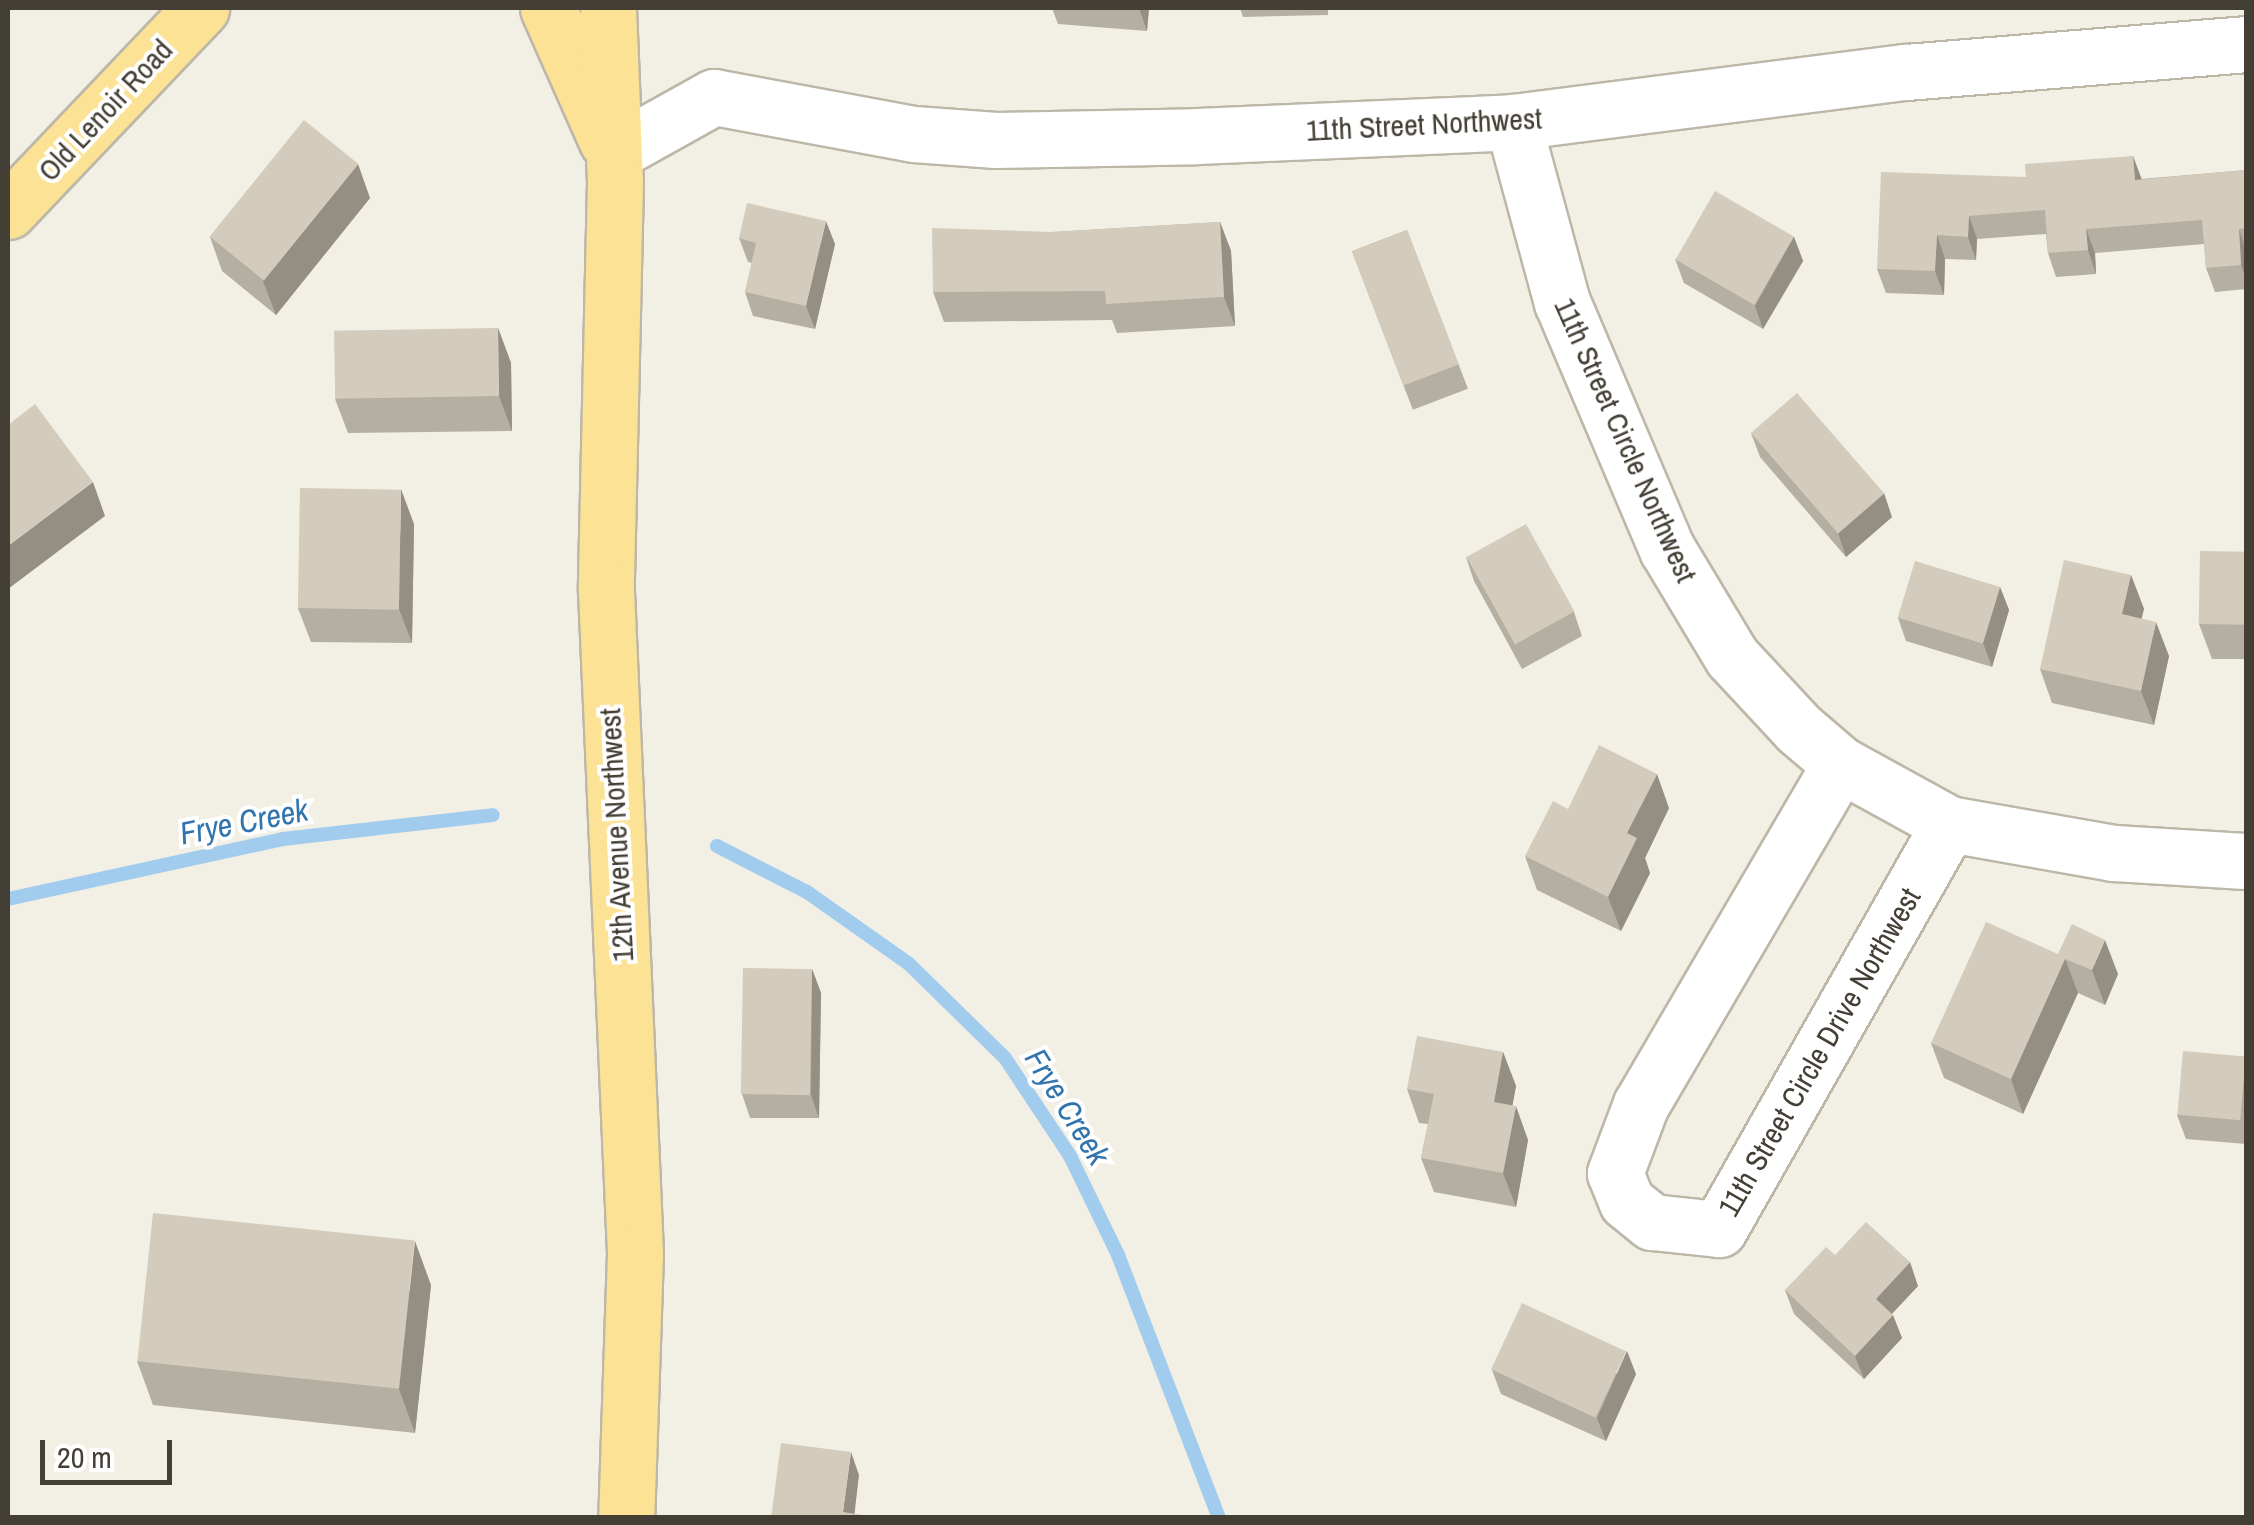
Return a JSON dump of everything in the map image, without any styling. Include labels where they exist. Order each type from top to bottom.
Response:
[{"type":"main road","name":"Old Lenoir Road","points":[[8,211],[201,8]]},
{"type":"main road","points":[[548,8],[596,125],[615,152]]},
{"type":"main road","name":"12th Avenue Northwest","points":[[608,8],[615,152],[606,591],[636,1254],[626,1518]]},
{"type":"main road","name":"12th Avenue Northwest","points":[[615,152],[642,8]]},
{"type":"street","name":"11th Street Northwest","points":[[615,152],[714,97],[914,134],[996,140],[1514,122],[1906,72],[2246,44]]},
{"type":"street","name":"11th Street Circle Northwest","points":[[1514,122],[1562,302],[1667,549],[1732,657],[1840,764],[1948,824],[2114,853],[2246,861]]},
{"type":"street","name":"11th Street Circle Drive Northwest","points":[[1840,764],[1640,1104],[1615,1173],[1627,1202],[1652,1222],[1718,1229],[1948,824]]},
{"type":"building","points":[[304,120],[358,164],[264,281],[210,237]]},
{"type":"building","points":[[2133,156],[2135,180],[2246,170],[2246,228],[2239,229],[2241,265],[2206,268],[2202,220],[2086,229],[2088,250],[2048,253],[2045,210],[1969,216],[1968,237],[1937,235],[1935,271],[1877,269],[1881,172],[2026,177],[2025,164]]},
{"type":"building","points":[[1715,191],[1794,236],[1754,305],[1676,259]]},
{"type":"building","points":[[747,203],[826,221],[806,306],[745,292],[756,243],[739,238]]},
{"type":"building","points":[[1220,222],[1224,297],[1106,304],[1105,291],[933,292],[932,228],[1052,232]]},
{"type":"building","points":[[1407,230],[1459,364],[1404,386],[1352,251]]},
{"type":"building","points":[[498,328],[499,396],[335,399],[334,331]]},
{"type":"building","points":[[1797,393],[1884,493],[1838,533],[1751,433]]},
{"type":"building","points":[[35,404],[93,482],[8,546],[8,425]]},
{"type":"building","points":[[300,488],[401,490],[399,610],[298,608]]},
{"type":"building","points":[[1526,524],[1574,611],[1515,644],[1467,557]]},
{"type":"building","points":[[2200,551],[2246,552],[2245,625],[2199,624]]},
{"type":"building","points":[[2064,560],[2131,575],[2122,614],[2156,622],[2141,691],[2040,669]]},
{"type":"building","points":[[1915,561],[2000,587],[1983,643],[1898,617]]},
{"type":"building","points":[[1599,745],[1657,774],[1627,833],[1637,838],[1608,897],[1525,856],[1553,801],[1568,809]]},
{"type":"building","points":[[1986,922],[2058,954],[2072,924],[2105,940],[2092,970],[2065,959],[2011,1079],[1931,1043]]},
{"type":"building","points":[[743,968],[812,969],[810,1095],[741,1094]]},
{"type":"building","points":[[1417,1036],[1503,1052],[1494,1102],[1516,1106],[1503,1173],[1421,1158],[1434,1094],[1407,1089]]},
{"type":"building","points":[[2183,1051],[2246,1056],[2240,1120],[2177,1115]]},
{"type":"building","points":[[153,1213],[415,1240],[399,1389],[137,1361]]},
{"type":"building","points":[[1866,1222],[1910,1262],[1876,1299],[1893,1315],[1855,1356],[1785,1290],[1826,1247],[1835,1255]]},
{"type":"building","points":[[1522,1303],[1626,1352],[1595,1418],[1491,1369]]},
{"type":"building","points":[[781,1443],[851,1452],[843,1512],[870,1518],[771,1518]]},
{"type":"waterway","name":"Frye Creek","points":[[8,899],[283,839],[493,815]]},
{"type":"waterway","name":"Frye Creek","points":[[717,846],[807,892],[909,964],[1005,1058],[1070,1156],[1118,1255],[1219,1518]]}]
